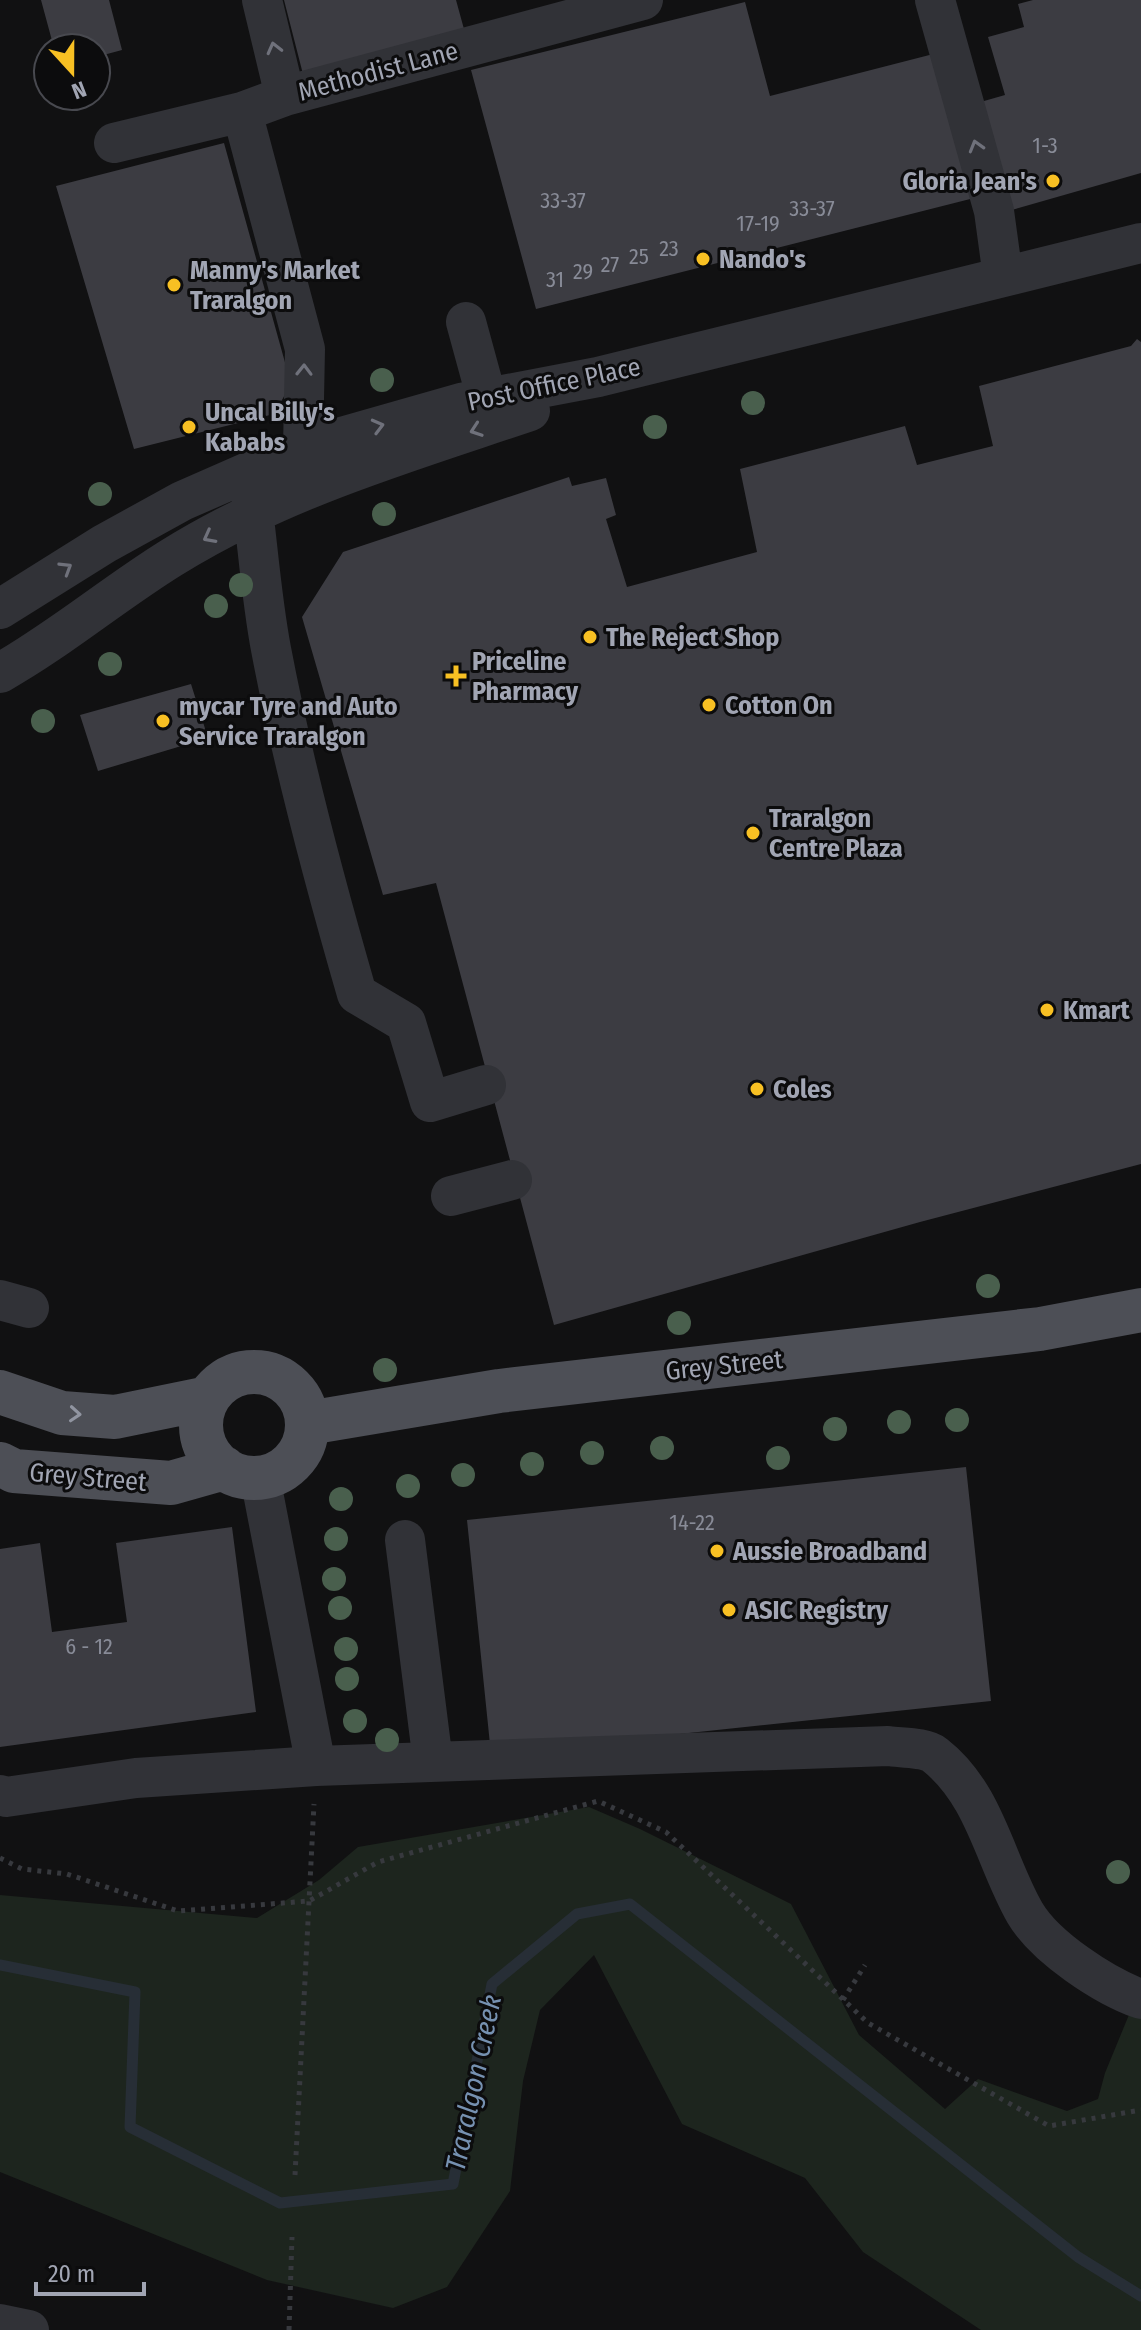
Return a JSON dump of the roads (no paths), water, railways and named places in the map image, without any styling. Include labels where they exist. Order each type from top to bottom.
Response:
[{"type":"main road","name":"Grey Street","points":[[308,1423],[499,1391],[1040,1329],[1141,1310]]},
{"type":"main road","points":[[244,1372],[262,1372],[283,1379],[301,1398],[308,1423],[304,1445],[292,1462],[279,1471],[242,1473],[208,1452],[203,1442],[201,1424],[208,1398],[226,1379],[244,1372]]},
{"type":"main road","points":[[0,1392],[62,1413],[115,1417],[208,1398]]},
{"type":"main road","name":"Grey Street","points":[[0,1464],[14,1471],[171,1483],[242,1473]]},
{"type":"street","points":[[262,0],[285,96]]},
{"type":"street","name":"Methodist Lane","points":[[114,143],[242,112],[285,96],[643,0]]},
{"type":"street","points":[[935,0],[994,211],[1003,277]]},
{"type":"street","points":[[242,112],[305,349],[303,448]]},
{"type":"street","name":"Post Office Place","points":[[0,609],[182,501],[303,448],[461,403],[598,377],[1141,243]]},
{"type":"street","points":[[466,322],[487,399]]},
{"type":"street","points":[[10,668],[172,557],[254,514],[338,477],[569,398],[598,377]]},
{"type":"street","points":[[248,473],[260,580],[289,735],[357,994],[406,1023],[430,1102],[486,1085]]},
{"type":"street","points":[[451,1196],[512,1180]]},
{"type":"street","points":[[242,1473],[316,1766]]},
{"type":"street","points":[[405,1540],[433,1762]]},
{"type":"street","points":[[0,1795],[6,1797],[136,1778],[316,1766],[888,1746],[933,1752],[965,1785],[1026,1915],[1066,1957],[1119,1991],[1141,1999]]},
{"type":"street","points":[[0,2324],[29,2330]]},
{"type":"waterway","name":"Traralgon Creek","points":[[0,1965],[135,1992],[130,2127],[280,2203],[453,2184],[492,1984],[577,1914],[630,1904],[1078,2257],[1141,2296]]},
{"type":"place","name":"Gloria Jean's","points":[[1053,181]]},
{"type":"place","name":"Nando's","points":[[703,259]]},
{"type":"place","name":"Manny's Market Traralgon","points":[[174,285]]},
{"type":"place","name":"Uncal Billy's Kababs","points":[[189,427]]},
{"type":"place","name":"The Reject Shop","points":[[590,637]]},
{"type":"place","name":"Priceline Pharmacy","points":[[456,676]]},
{"type":"place","name":"Cotton On","points":[[709,705]]},
{"type":"place","name":"mycar Tyre and Auto Service Traralgon","points":[[163,721]]},
{"type":"place","name":"Traralgon Centre Plaza","points":[[753,833]]},
{"type":"place","name":"Kmart","points":[[1047,1010]]},
{"type":"place","name":"Coles","points":[[757,1089]]},
{"type":"place","name":"Aussie Broadband","points":[[717,1551]]},
{"type":"place","name":"ASIC Registry","points":[[729,1610]]}]
